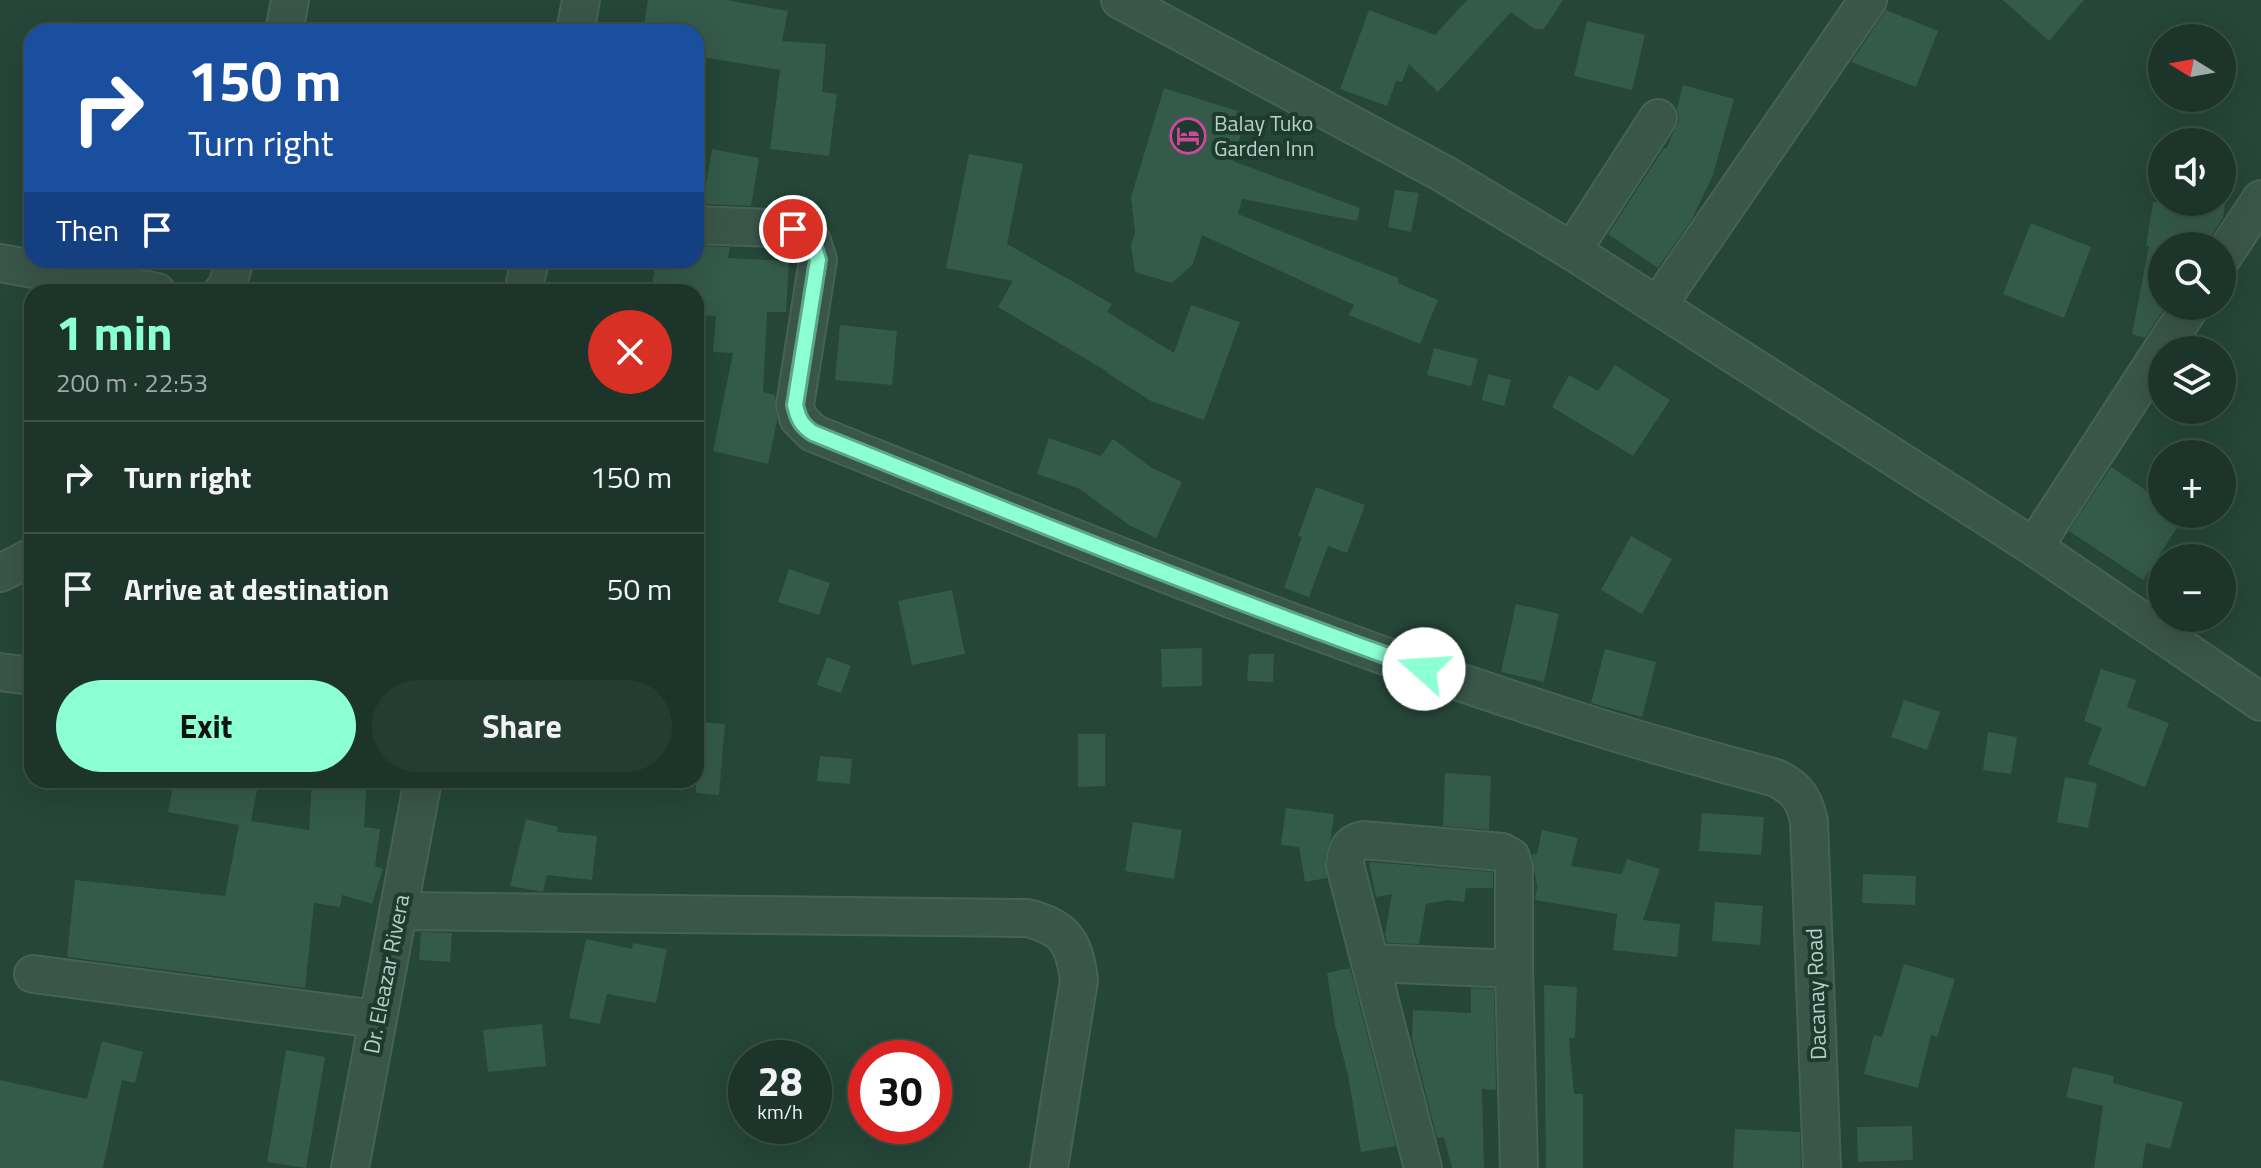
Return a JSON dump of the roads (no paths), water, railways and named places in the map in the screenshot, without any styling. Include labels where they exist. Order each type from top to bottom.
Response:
[{"type":"street","points":[[286,24],[290,0]]},
{"type":"street","points":[[576,24],[581,0]]},
{"type":"street","points":[[1120,0],[1444,174],[1572,251],[2034,547],[2261,702]]},
{"type":"street","points":[[1658,305],[1868,0]]},
{"type":"street","points":[[1572,251],[1658,118]]},
{"type":"street","points":[[2236,237],[2261,199]]},
{"type":"street","name":"Dacanay Road","points":[[704,225],[793,229],[812,241],[818,260],[795,405],[798,418],[813,433],[1095,547],[1319,632],[1578,722],[1776,778],[1800,794],[1809,821],[1822,1168]]},
{"type":"street","points":[[0,263],[24,267]]},
{"type":"street","points":[[27,268],[114,284]]},
{"type":"street","points":[[2034,547],[2148,372]]},
{"type":"street","points":[[0,573],[24,561]]},
{"type":"street","points":[[0,672],[24,675]]},
{"type":"street","name":"Dr. Eleazar Rivera","points":[[350,1168],[421,788]]},
{"type":"street","points":[[1423,1168],[1345,865],[1349,847],[1363,840],[1502,852],[1511,857],[1514,868],[1519,1168]]},
{"type":"street","points":[[398,911],[1027,918],[1050,924],[1065,938],[1076,958],[1079,980],[1049,1168]]},
{"type":"street","points":[[1371,963],[1514,969]]},
{"type":"street","points":[[33,974],[376,1019]]},
{"type":"place","name":"Balay Tuko Garden Inn","points":[[1188,136]]}]
